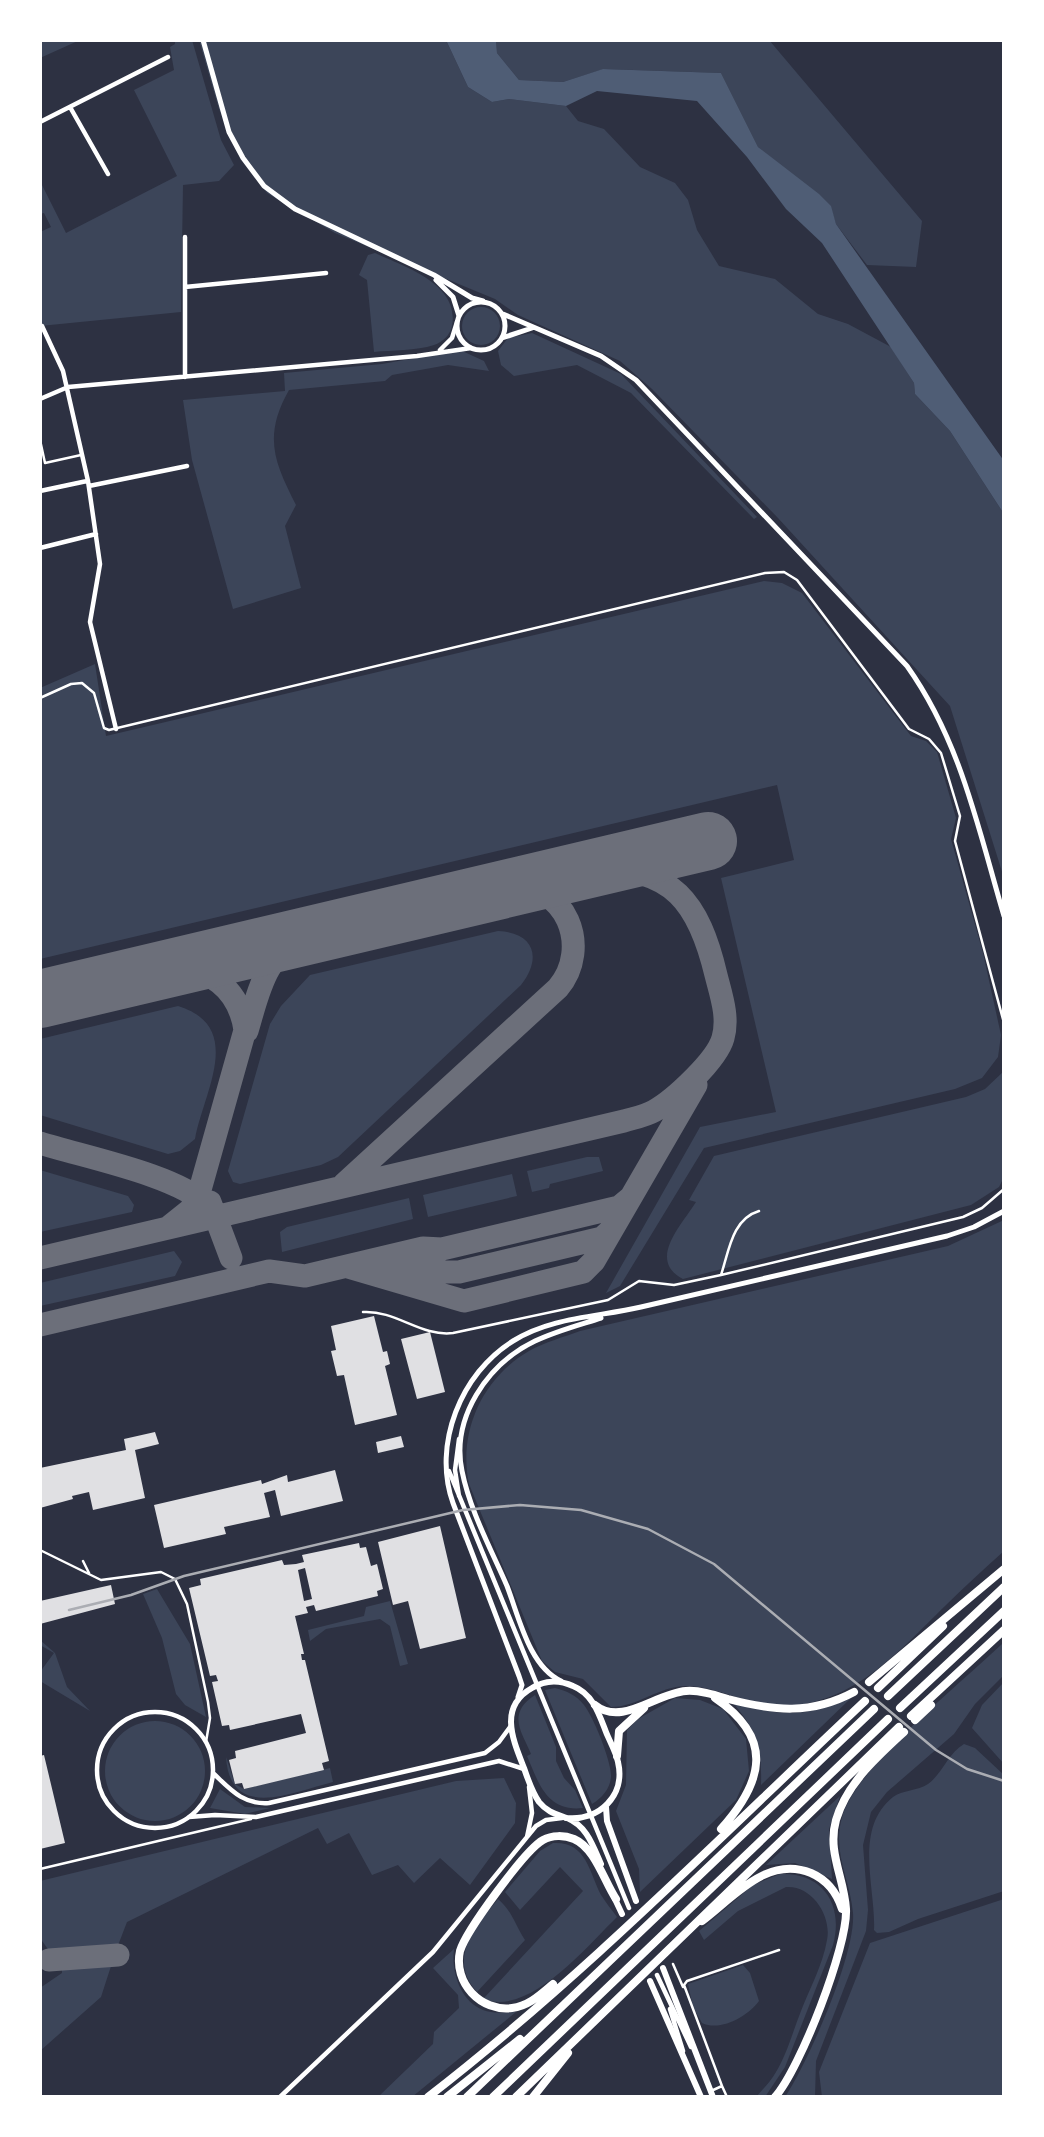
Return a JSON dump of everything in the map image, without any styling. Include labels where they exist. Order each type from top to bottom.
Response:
[{"type":"highway","points":[[869,1682],[1004,1569]]},
{"type":"highway","points":[[878,1688],[1004,1569]]},
{"type":"highway","points":[[887,1696],[1004,1587]]},
{"type":"highway","points":[[900,1708],[1004,1611]]},
{"type":"highway","points":[[913,1718],[1004,1630]]},
{"type":"highway","points":[[595,1705],[608,1714],[621,1713],[660,1697],[688,1691],[774,1710],[799,1710],[823,1705],[854,1692]]},
{"type":"highway","points":[[666,1887],[737,1812],[751,1791],[757,1772],[755,1747],[750,1732],[729,1707],[710,1694]]},
{"type":"highway","points":[[617,1756],[617,1738],[625,1724],[660,1697]]},
{"type":"highway","points":[[428,2097],[487,2050],[605,1944],[865,1701]]},
{"type":"highway","points":[[467,2097],[874,1709]]},
{"type":"highway","points":[[493,2097],[888,1719]]},
{"type":"highway","points":[[516,2097],[641,1973],[901,1730],[856,1782],[835,1822],[834,1856],[845,1901],[846,1922],[841,1946],[798,2057],[775,2097]]},
{"type":"highway","points":[[605,1944],[530,2003],[513,2008],[482,2004],[468,1988],[460,1965],[466,1937],[478,1918],[543,1840],[562,1836],[581,1843],[616,1899]]},
{"type":"highway","points":[[668,1948],[752,1881],[787,1869],[808,1872],[827,1884],[839,1901],[846,1922]]},
{"type":"highway","points":[[447,2097],[565,2002]]},
{"type":"highway","points":[[533,2097],[546,2077],[612,2003]]},
{"type":"main road","points":[[566,1818],[581,1818],[603,1809],[620,1779],[617,1756],[595,1705],[582,1690],[564,1682],[547,1682],[531,1688],[516,1702],[510,1727],[528,1780],[544,1807],[566,1818],[576,1823],[590,1839],[622,1914]]},
{"type":"main road","points":[[603,1809],[636,1901]]},
{"type":"main road","points":[[663,1968],[712,2094]]},
{"type":"main road","points":[[650,1981],[701,2097]]},
{"type":"street","points":[[203,40],[229,132],[243,158],[264,186],[296,209],[416,267],[472,298],[495,305],[503,314],[601,356],[636,380],[906,666],[926,693],[950,737],[1004,916]]},
{"type":"street","points":[[40,122],[168,57]]},
{"type":"street","points":[[70,107],[108,174]]},
{"type":"street","points":[[185,237],[185,377]]},
{"type":"street","points":[[416,267],[447,290],[458,319],[458,334],[471,348]]},
{"type":"street","points":[[185,287],[326,273]]},
{"type":"street","points":[[436,351],[452,338],[458,319],[469,305],[484,301]]},
{"type":"street","points":[[502,338],[506,326],[503,314]]},
{"type":"street","points":[[42,326],[68,387],[88,483],[100,564],[90,622],[116,729]]},
{"type":"street","points":[[40,399],[68,387],[436,351],[486,349],[516,331],[538,328]]},
{"type":"street","points":[[40,491],[187,466]]},
{"type":"street","points":[[40,548],[96,534]]},
{"type":"street","points":[[516,1702],[521,1692],[519,1676],[449,1492],[446,1456],[452,1422],[478,1372],[501,1349],[545,1326],[616,1313],[947,1236],[974,1227],[1004,1211]]},
{"type":"street","points":[[463,1507],[455,1471],[460,1437],[478,1392],[509,1358],[533,1342],[616,1313]]},
{"type":"street","points":[[460,1437],[461,1469],[469,1496],[540,1665],[547,1673],[564,1682]]},
{"type":"street","points":[[446,1456],[453,1488],[629,1908]]},
{"type":"street","points":[[188,1818],[204,1801],[213,1772],[206,1742],[197,1730],[180,1718],[161,1713],[144,1714],[125,1721],[114,1730],[99,1759],[100,1789],[110,1807],[121,1817],[151,1828],[167,1827],[202,1815],[256,1817],[481,1764],[509,1761],[524,1769]]},
{"type":"street","points":[[213,1772],[239,1797],[252,1802],[269,1803],[485,1753],[499,1742],[510,1727]]},
{"type":"street","points":[[526,1842],[532,1813],[528,1780]]},
{"type":"street","points":[[280,2097],[433,1952],[539,1824],[566,1818]]},
{"type":"street","points":[[657,1975],[688,2064]]},
{"type":"street","points":[[662,1989],[697,2061]]},
{"type":"lane","points":[[40,440],[45,463],[82,455]]},
{"type":"lane","points":[[40,698],[71,684],[82,684],[94,693],[104,728],[116,729],[765,573],[784,572],[797,580],[909,729],[929,739],[941,752],[960,816],[955,841],[1004,1023]]},
{"type":"lane","points":[[363,1312],[385,1313],[433,1332],[453,1333],[608,1300],[639,1281],[674,1285],[963,1217],[982,1208],[1004,1189]]},
{"type":"lane","points":[[721,1275],[738,1225],[745,1217],[759,1211]]},
{"type":"lane","points":[[40,1550],[101,1580],[161,1572],[180,1584],[208,1702],[210,1718],[206,1742]]},
{"type":"lane","points":[[83,1561],[92,1576]]},
{"type":"lane","points":[[40,1869],[256,1817]]},
{"type":"lane","points":[[684,1990],[687,1981],[779,1950]]},
{"type":"lane","points":[[673,1964],[727,2097]]},
{"type":"lane","points":[[712,2094],[722,2086]]},
{"type":"shaded area","points":[[40,40],[80,40],[40,58]]},
{"type":"shaded area","points":[[175,40],[192,40],[221,140],[234,165],[219,181],[183,185],[181,312],[40,326],[40,232],[51,227],[44,213],[40,214],[40,181],[66,233],[177,176],[134,90],[174,70],[170,47],[175,44]]},
{"type":"shaded area","points":[[199,40],[446,40],[468,87],[492,102],[509,99],[566,106],[578,121],[604,129],[640,167],[675,183],[688,200],[697,230],[719,266],[775,279],[818,314],[848,324],[891,347],[914,383],[915,394],[950,431],[1004,514],[1004,878],[950,706],[778,518],[652,389],[620,361],[518,315],[495,299],[335,233],[267,193],[240,157],[219,109]]},
{"type":"shaded area","points":[[446,40],[496,40],[497,53],[519,80],[563,82],[603,69],[721,73],[758,147],[831,206],[836,224],[1004,461],[1004,514],[950,431],[915,394],[914,383],[822,243],[786,209],[747,157],[697,101],[597,91],[566,106],[509,99],[492,102],[468,87]]},
{"type":"shaded area","points":[[496,40],[769,40],[922,221],[916,267],[867,265],[836,224],[830,206],[758,147],[721,73],[604,69],[563,82],[519,80],[497,53]]},
{"type":"shaded area","points":[[375,253],[428,279],[448,299],[452,311],[452,326],[443,340],[420,348],[374,352],[367,280],[359,275],[368,255]]},
{"type":"shaded area","points":[[481,307],[494,313],[500,326],[494,339],[481,345],[468,339],[462,326],[468,313]]},
{"type":"shaded area","points":[[532,333],[621,374],[757,517],[754,519],[631,393],[577,365],[514,376],[501,365],[498,351],[508,338]]},
{"type":"shaded area","points":[[460,350],[484,361],[489,371],[448,365],[392,375],[385,381],[289,390],[276,421],[274,449],[296,505],[285,526],[301,588],[233,609],[192,460],[183,400],[285,391],[284,373],[382,364]]},
{"type":"shaded area","points":[[764,581],[782,583],[802,593],[911,736],[926,741],[937,752],[956,818],[951,839],[983,953],[1001,1035],[998,1057],[982,1078],[955,1089],[704,1148],[620,1286],[606,1293],[700,1127],[776,1112],[721,878],[794,860],[777,785],[40,959],[40,688],[95,664],[106,736]]},
{"type":"shaded area","points":[[498,931],[520,936],[531,949],[531,965],[521,985],[338,1157],[321,1165],[240,1184],[233,1182],[228,1171],[270,1024],[281,1006],[310,975]]},
{"type":"shaded area","points":[[178,1006],[199,1016],[210,1029],[215,1045],[211,1082],[195,1139],[180,1151],[168,1154],[40,1115],[40,1039]]},
{"type":"shaded area","points":[[1004,1071],[1004,1177],[999,1187],[971,1205],[683,1279],[673,1271],[667,1253],[670,1242],[696,1202],[689,1200],[714,1156],[966,1097],[985,1089]]},
{"type":"shaded area","points":[[587,1157],[599,1157],[603,1171],[550,1184],[549,1188],[532,1192],[527,1171]]},
{"type":"shaded area","points":[[40,1170],[128,1196],[134,1205],[132,1212],[40,1232]]},
{"type":"shaded area","points":[[512,1174],[517,1196],[428,1217],[423,1195]]},
{"type":"shaded area","points":[[409,1198],[413,1219],[282,1252],[280,1232],[287,1227]]},
{"type":"shaded area","points":[[1004,1220],[1004,1551],[910,1641],[852,1686],[807,1703],[782,1706],[688,1686],[668,1689],[630,1704],[611,1707],[583,1679],[555,1672],[542,1661],[469,1484],[466,1464],[467,1445],[477,1408],[486,1391],[512,1362],[548,1342],[580,1331],[948,1246]]},
{"type":"shaded area","points":[[174,1251],[182,1262],[175,1276],[40,1306],[40,1283]]},
{"type":"shaded area","points":[[157,1589],[190,1644],[206,1717],[185,1705],[176,1694],[162,1638],[143,1594]]},
{"type":"shaded area","points":[[390,1601],[408,1664],[400,1666],[390,1626],[380,1619],[326,1629],[310,1641],[308,1630],[364,1616],[366,1607]]},
{"type":"shaded area","points":[[40,1640],[55,1653],[67,1687],[90,1711],[40,1681],[40,1672],[54,1653],[40,1645]]},
{"type":"shaded area","points":[[1002,1644],[1004,1675],[975,1704],[954,1734],[887,1792],[871,1812],[863,1845],[868,1910],[866,1931],[816,2061],[815,2097],[785,2097],[806,2059],[829,2007],[852,1931],[853,1913],[839,1840],[843,1814],[853,1794],[890,1749]]},
{"type":"shaded area","points":[[1004,1682],[1004,1764],[972,1728],[982,1705]]},
{"type":"shaded area","points":[[555,1688],[571,1694],[584,1705],[605,1751],[611,1777],[605,1793],[592,1804],[545,1690]]},
{"type":"shaded area","points":[[535,1695],[556,1747],[556,1761],[583,1808],[571,1808],[553,1801],[540,1786],[531,1766],[527,1756],[531,1754],[521,1731],[519,1716],[526,1702]]},
{"type":"shaded area","points":[[675,1698],[700,1700],[723,1709],[746,1739],[749,1771],[736,1800],[640,1892],[639,1869],[616,1811],[626,1785],[627,1730],[638,1719]]},
{"type":"shaded area","points":[[851,1698],[761,1785],[761,1761],[757,1742],[734,1704],[793,1713],[819,1709]]},
{"type":"shaded area","points":[[155,1721],[174,1725],[190,1736],[201,1752],[205,1771],[201,1790],[190,1806],[174,1817],[155,1821],[136,1817],[120,1806],[109,1790],[105,1771],[109,1752],[120,1736],[136,1725]]},
{"type":"shaded area","points":[[964,1744],[975,1748],[1004,1775],[1004,1891],[918,1919],[889,1932],[877,1933],[874,1930],[869,1860],[873,1825],[881,1810],[893,1797],[928,1784]]},
{"type":"shaded area","points":[[226,1757],[235,1784],[244,1789],[330,1768],[333,1782],[283,1796],[251,1796],[239,1790],[230,1777]]},
{"type":"shaded area","points":[[504,1778],[516,1803],[515,1823],[470,1885],[440,1858],[414,1883],[398,1865],[372,1875],[349,1833],[327,1844],[318,1828],[127,1922],[117,1948],[50,1952],[40,1938],[40,1881],[456,1781]]},
{"type":"shaded area","points":[[220,1789],[245,1807],[270,1808],[245,1814],[210,1808]]},
{"type":"shaded area","points":[[840,1796],[829,1829],[832,1879],[795,1863],[766,1865]]},
{"type":"shaded area","points":[[553,1843],[573,1847],[580,1852],[601,1895],[617,1917],[558,1975],[540,1988],[504,2002],[486,2000],[484,1998],[583,1891],[560,1867],[520,1910],[505,1892],[540,1851]]},
{"type":"shaded area","points":[[780,1874],[795,1875],[819,1885],[832,1904],[836,1930],[833,1945],[785,2067],[765,2097],[756,2097],[780,2065],[823,1958],[828,1931],[823,1912],[804,1891],[786,1887],[738,1911],[704,1940],[699,1931],[753,1885]]},
{"type":"shaded area","points":[[498,1899],[525,1940],[477,1992],[468,1980],[464,1955],[473,1932]]},
{"type":"shaded area","points":[[1004,1899],[1004,2097],[822,2097],[819,2072],[870,1943]]},
{"type":"shaded area","points":[[454,1949],[456,1976],[468,2000],[487,2011],[516,2012],[412,2097],[378,2097],[433,2044],[434,2032],[459,2008],[458,1995],[433,1968]]},
{"type":"shaded area","points":[[112,1963],[101,1997],[40,2051],[40,1988],[62,1973],[62,1967]]},
{"type":"shaded area","points":[[743,1965],[750,1973],[759,2001],[734,2021],[717,2025],[702,2023],[693,2007],[688,1984]]},
{"type":"building","points":[[374,1316],[383,1352],[387,1351],[390,1364],[385,1366],[397,1415],[355,1425],[344,1375],[337,1376],[331,1351],[336,1350],[331,1326]]},
{"type":"building","points":[[430,1332],[445,1392],[417,1399],[401,1339]]},
{"type":"building","points":[[155,1432],[159,1444],[135,1450],[145,1498],[93,1510],[89,1492],[40,1508],[40,1468],[126,1450],[124,1439]]},
{"type":"building","points":[[401,1436],[404,1447],[378,1453],[376,1442]]},
{"type":"building","points":[[335,1470],[343,1501],[281,1516],[275,1490],[264,1493],[270,1517],[224,1527],[226,1534],[164,1548],[154,1505],[261,1480],[262,1484],[287,1475],[288,1482]]},
{"type":"building","points":[[440,1526],[466,1638],[420,1649],[408,1601],[393,1605],[378,1542]]},
{"type":"building","points":[[359,1543],[360,1548],[366,1547],[371,1566],[377,1564],[383,1589],[377,1591],[378,1596],[316,1611],[314,1605],[306,1607],[308,1613],[295,1616],[304,1654],[301,1654],[302,1660],[305,1660],[329,1761],[322,1763],[324,1770],[244,1789],[242,1783],[235,1784],[229,1760],[236,1758],[235,1751],[306,1733],[301,1714],[230,1730],[229,1725],[222,1726],[212,1682],[218,1681],[216,1675],[210,1676],[189,1588],[201,1585],[200,1579],[282,1560],[284,1565],[304,1562],[302,1555]],"holes":[[[305,1568],[312,1599],[304,1601],[298,1570]]]},
{"type":"building","points":[[111,1585],[115,1604],[40,1624],[40,1601]]},
{"type":"building","points":[[44,1755],[65,1843],[40,1849],[40,1756]]},
{"type":"taxiway","points":[[40,1258],[624,1121],[662,1106],[704,1068],[723,1038],[724,1006],[709,950],[691,909],[663,882],[621,869],[594,868]]},
{"type":"taxiway","points":[[344,1184],[558,988],[568,972],[573,955],[573,937],[568,920],[559,906],[546,895],[530,889],[510,888]]},
{"type":"taxiway","points":[[247,1031],[260,988],[273,963],[282,952],[308,936]]},
{"type":"taxiway","points":[[167,969],[196,971],[220,983],[236,1003],[245,1030],[198,1197],[190,1210],[170,1226]]},
{"type":"taxiway","points":[[348,1267],[464,1301],[583,1272],[594,1261],[696,1085]]},
{"type":"taxiway","points":[[40,1143],[153,1176],[193,1194],[207,1205]]},
{"type":"taxiway","points":[[40,1325],[269,1271],[305,1276],[423,1248],[442,1249],[619,1207],[631,1197]]},
{"type":"taxiway","points":[[210,1202],[231,1258]]},
{"type":"taxiway","points":[[391,1257],[445,1272],[459,1272],[602,1238],[613,1228]]},
{"type":"taxiway","points":[[49,1960],[118,1955]]},
{"type":"runway","points":[[40,999],[708,841]]},
{"type":"railway","points":[[69,1610],[131,1595],[184,1576],[463,1510],[520,1505],[581,1510],[648,1529],[714,1564],[936,1750],[967,1769],[1004,1781]]}]
